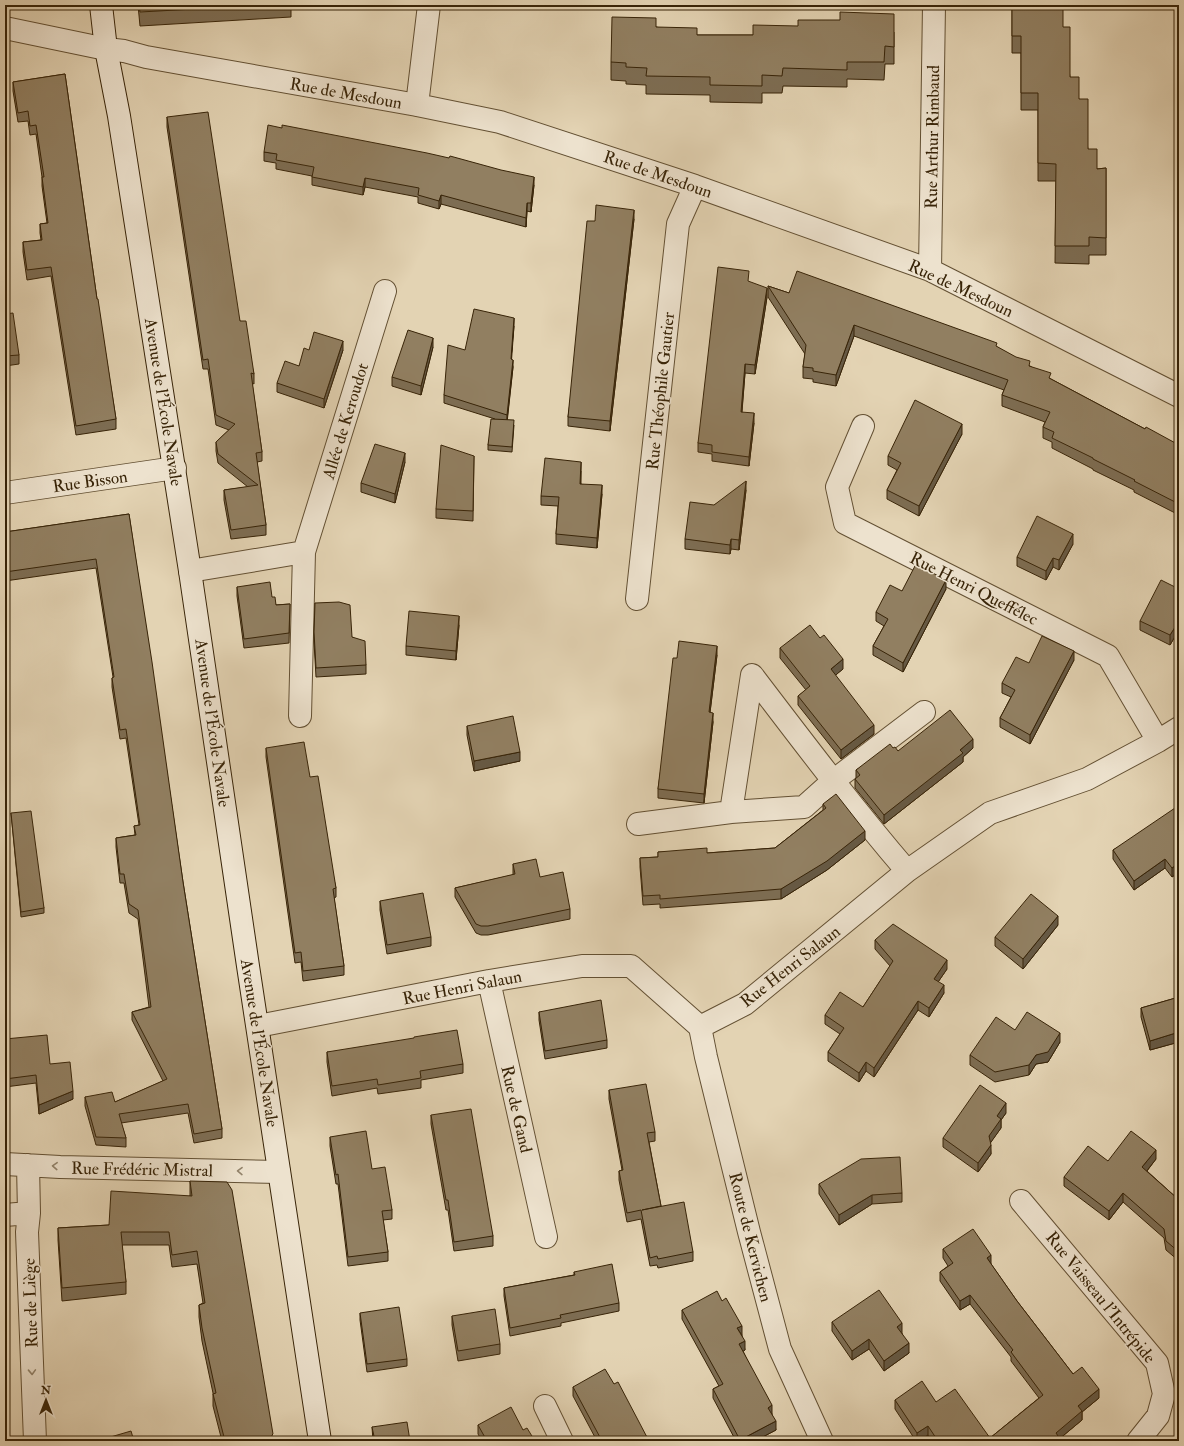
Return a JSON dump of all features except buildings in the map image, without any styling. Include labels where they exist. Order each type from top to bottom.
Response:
[{"type":"street","name":"Avenue de l'École Navale","points":[[101,5],[106,49],[120,116],[145,284],[175,468],[320,1441]]},
{"type":"street","points":[[417,105],[429,5]]},
{"type":"street","name":"Rue Arthur Rimbaud","points":[[930,270],[934,5]]},
{"type":"street","name":"Rue de Mesdoun","points":[[5,28],[106,49],[417,105],[500,122],[695,186],[930,270],[1179,396]]},
{"type":"street","name":"Rue Théophile Gautier","points":[[637,599],[678,224],[695,186]]},
{"type":"street","name":"Allée de Keroudot","points":[[300,716],[304,552],[385,291]]},
{"type":"street","name":"Rue Henri Queffélec","points":[[863,426],[837,487],[845,523],[1108,656],[1158,741]]},
{"type":"street","name":"Rue Bisson","points":[[5,493],[175,468]]},
{"type":"street","points":[[190,570],[304,552]]},
{"type":"street","points":[[732,812],[752,675],[863,819],[907,871]]},
{"type":"street","points":[[638,824],[732,812],[804,807],[833,781],[924,712]]},
{"type":"street","name":"Rue Henri Salaun","points":[[258,1026],[488,981],[582,966],[631,966],[700,1027],[745,1004],[907,871],[990,813],[1087,779],[1179,728]]},
{"type":"street","name":"Rue de Gand","points":[[488,981],[546,1237]]},
{"type":"street","name":"Route de Kervichen","points":[[700,1027],[749,1232],[780,1349],[822,1441]]},
{"type":"street","name":"Rue Frédéric Mistral","points":[[5,1164],[60,1167],[280,1172]]},
{"type":"street","name":"Rue de Liège","points":[[28,1165],[29,1213],[27,1232],[35,1441]]},
{"type":"street","name":"Rue Vaisseau l'Intrépide","points":[[1021,1201],[1157,1363],[1164,1394],[1158,1416],[1138,1441]]},
{"type":"street","points":[[5,1215],[29,1213]]},
{"type":"street","points":[[545,1406],[562,1441]]}]
